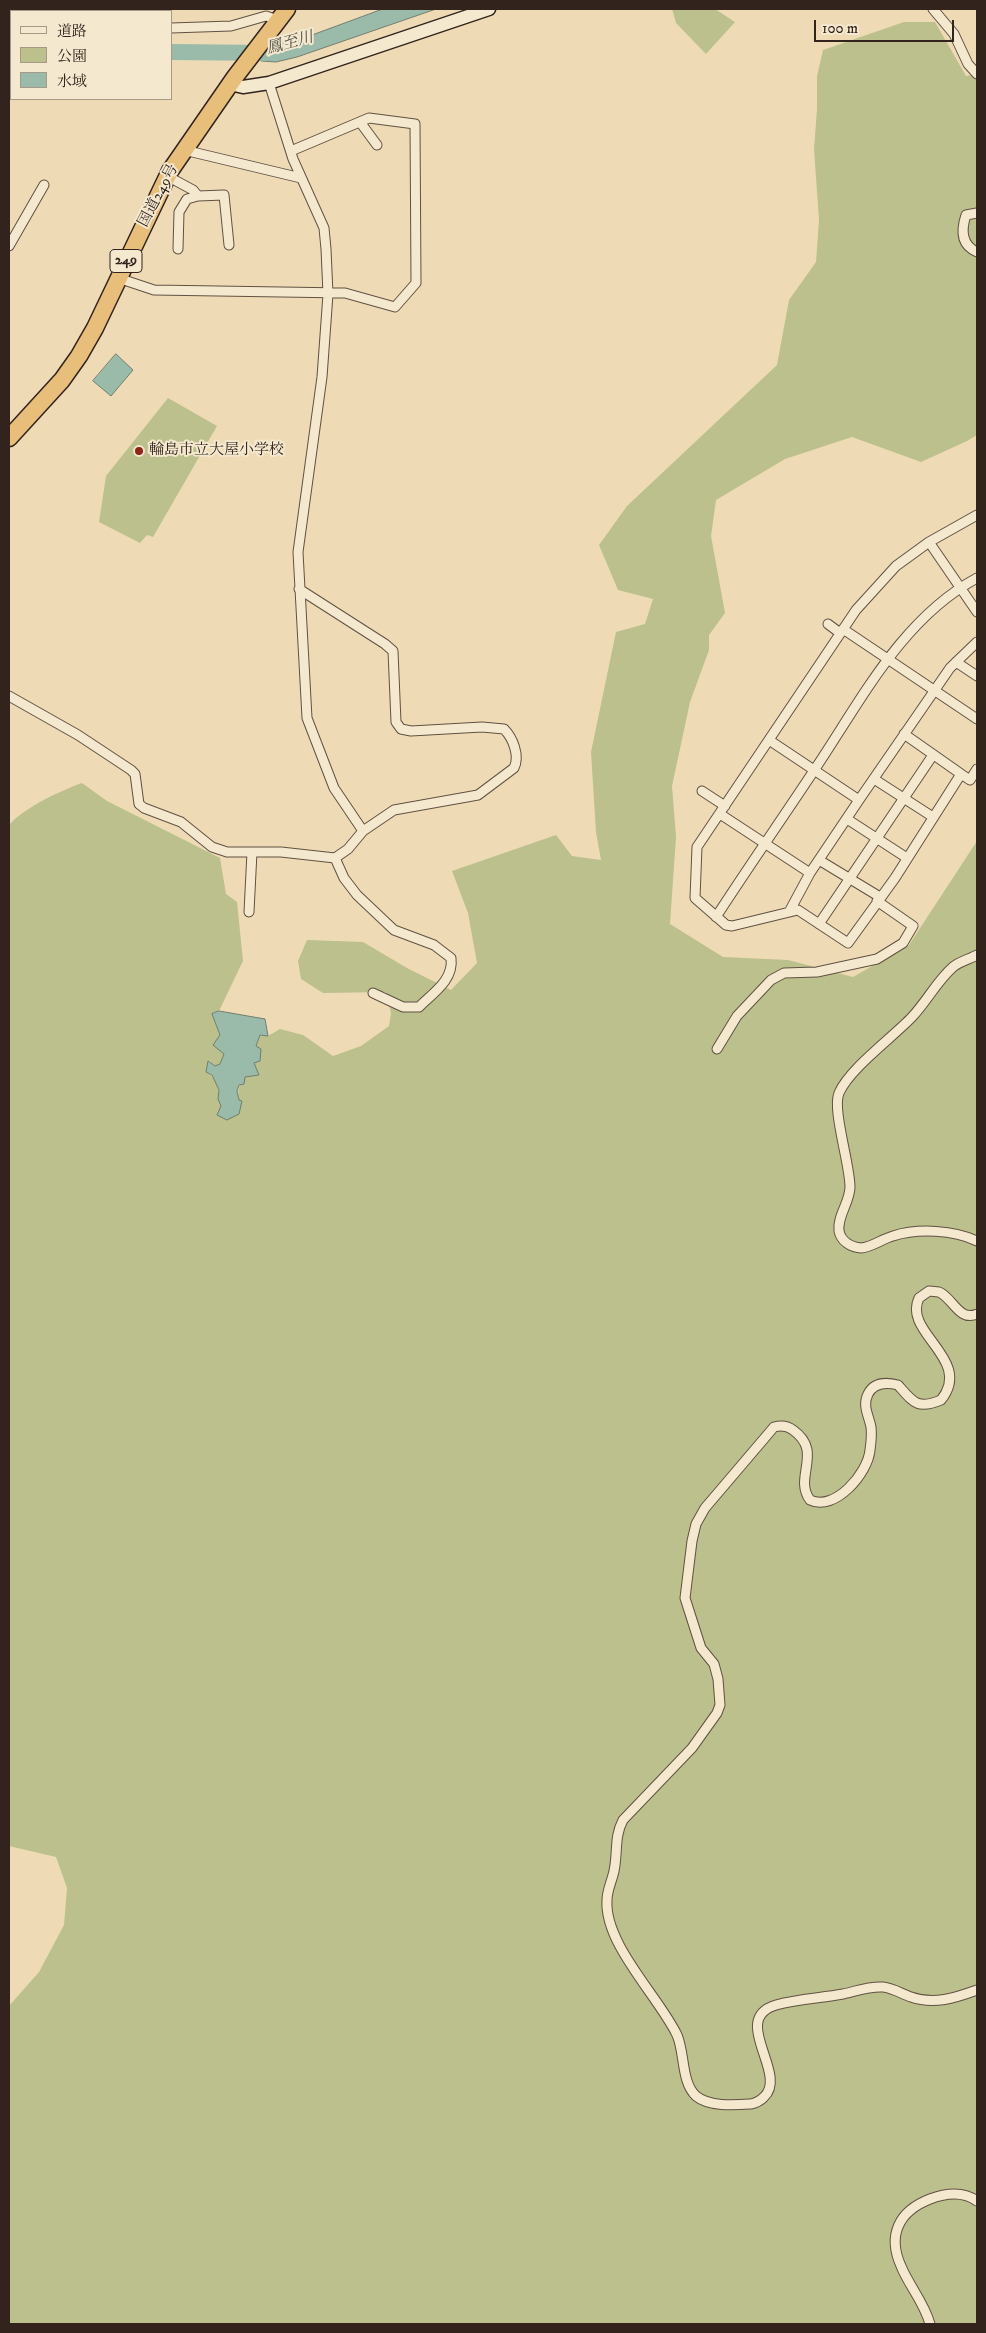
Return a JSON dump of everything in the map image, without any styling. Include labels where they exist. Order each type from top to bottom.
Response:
[{"type":"highway","name":"国道249号","points":[[9,438],[62,380],[79,356],[95,328],[167,176],[232,81],[280,18]]},
{"type":"street","points":[[232,81],[243,87],[269,83],[490,9]]},
{"type":"street","points":[[933,9],[954,34],[968,64],[977,74]]},
{"type":"street","points":[[172,28],[231,26],[266,16],[280,18]]},
{"type":"street","points":[[269,83],[301,178],[324,228],[328,294],[318,415],[298,552],[307,718],[334,788],[363,831]]},
{"type":"street","points":[[118,278],[154,290],[346,293],[395,307],[416,283],[415,124],[368,118],[291,151]]},
{"type":"street","points":[[360,122],[377,145]]},
{"type":"street","points":[[184,150],[301,178]]},
{"type":"street","points":[[167,176],[194,190],[198,196]]},
{"type":"street","points":[[9,246],[44,185]]},
{"type":"street","points":[[178,249],[179,212],[187,199],[198,196],[224,195],[229,244]]},
{"type":"street","points":[[977,213],[966,216],[962,225],[963,238],[970,249],[977,252]]},
{"type":"street","points":[[961,774],[907,858],[848,943],[798,910],[732,926],[726,925],[695,898],[696,850],[842,631],[878,584],[896,566],[929,542],[977,515]]},
{"type":"street","points":[[929,542],[977,612]]},
{"type":"street","points":[[716,917],[888,659],[923,617],[961,587],[977,578]]},
{"type":"street","points":[[9,696],[78,735],[131,770],[135,774],[139,804],[144,808],[181,822],[212,847],[227,852],[281,852],[335,858],[348,849],[363,831],[394,810],[478,795],[514,768],[517,762],[514,746],[508,733],[496,726],[411,731],[401,729],[396,722],[393,651],[299,589]]},
{"type":"street","points":[[828,624],[888,659],[977,719]]},
{"type":"street","points":[[789,912],[819,860],[934,690],[956,662],[977,642]]},
{"type":"street","points":[[956,662],[977,676]]},
{"type":"street","points":[[904,734],[974,782],[977,769]]},
{"type":"street","points":[[769,740],[859,800]]},
{"type":"street","points":[[819,924],[933,754]]},
{"type":"street","points":[[874,779],[933,817]]},
{"type":"street","points":[[702,791],[722,810],[810,874]]},
{"type":"street","points":[[847,819],[907,858]]},
{"type":"street","points":[[249,912],[252,852]]},
{"type":"street","points":[[335,858],[344,878],[357,895],[394,930],[434,944],[451,958],[451,972],[447,980],[419,1007],[403,1007],[373,993]]},
{"type":"street","points":[[717,1049],[737,1016],[772,980],[784,973],[817,972],[877,959],[903,943],[913,926],[879,899],[819,860]]},
{"type":"street","points":[[977,955],[954,966],[913,1016],[851,1074],[839,1093],[838,1120],[845,1145],[850,1186],[839,1228],[845,1242],[860,1248],[900,1234],[932,1232],[967,1237],[977,1242]]},
{"type":"street","points":[[977,1314],[970,1316],[962,1314],[939,1292],[929,1291],[919,1298],[917,1308],[918,1320],[942,1354],[950,1375],[950,1386],[941,1400],[923,1404],[910,1400],[898,1385],[881,1383],[872,1388],[866,1399],[866,1411],[872,1436],[870,1453],[854,1480],[838,1498],[824,1503],[810,1500],[805,1489],[808,1446],[802,1436],[789,1428],[779,1426],[774,1428],[705,1508],[696,1524],[692,1541],[685,1598],[702,1648],[714,1664],[718,1679],[720,1705],[714,1720],[692,1748],[623,1820],[618,1830],[614,1871],[607,1893],[606,1906],[612,1925],[631,1966],[677,2035],[691,2089],[701,2100],[714,2103],[753,2104],[760,2101],[771,2089],[772,2075],[759,2042],[758,2026],[762,2014],[775,2005],[845,1994],[870,1987],[886,1987],[928,2002],[977,1990]]},
{"type":"street","points":[[930,2324],[921,2301],[901,2266],[896,2243],[899,2223],[907,2211],[932,2198],[958,2194],[968,2195],[977,2201]]},
{"type":"green space","points":[[672,9],[715,9],[735,22],[706,54],[676,23]]},
{"type":"green space","points":[[904,22],[935,22],[966,76],[977,74],[977,435],[921,462],[852,437],[785,459],[716,500],[711,536],[725,613],[709,635],[709,650],[690,702],[672,786],[676,837],[670,924],[723,957],[788,960],[853,977],[909,945],[977,841],[977,2324],[9,2324],[9,2006],[39,1972],[64,1925],[67,1888],[56,1857],[9,1846],[9,825],[33,806],[82,783],[107,801],[220,858],[226,894],[237,902],[243,961],[219,1011],[213,1014],[220,1035],[219,1048],[224,1054],[220,1064],[215,1066],[209,1061],[206,1072],[217,1083],[218,1099],[239,1100],[238,1090],[241,1083],[245,1077],[253,1075],[256,1047],[260,1035],[268,1036],[280,1029],[303,1035],[333,1056],[361,1046],[389,1026],[391,1013],[386,992],[323,993],[301,979],[298,961],[307,940],[363,942],[407,968],[451,990],[477,963],[468,913],[452,871],[556,835],[572,856],[601,860],[596,832],[591,752],[616,632],[645,624],[653,599],[618,590],[599,545],[627,506],[777,365],[789,300],[816,262],[819,220],[814,149],[817,76],[823,50]]},
{"type":"green space","points":[[168,398],[217,426],[153,537],[147,535],[140,543],[99,522],[106,476]]},
{"type":"water","points":[[383,9],[436,9],[297,57],[276,62],[261,61],[275,45],[312,35]]},
{"type":"water","points":[[116,354],[133,370],[111,396],[93,381]]},
{"type":"water","points":[[219,1011],[265,1019],[268,1036],[260,1035],[256,1046],[261,1049],[260,1061],[254,1063],[259,1075],[245,1077],[244,1084],[239,1085],[237,1091],[239,1100],[242,1101],[239,1114],[227,1120],[217,1115],[221,1106],[218,1099],[219,1090],[212,1075],[206,1072],[208,1061],[215,1066],[220,1064],[224,1054],[213,1045],[220,1035],[212,1014]]},
{"type":"waterway","name":"鳳至川","points":[[172,52],[269,53],[288,47]]},
{"type":"place","name":"輪島市立大屋小学校","points":[[139,451]]}]
